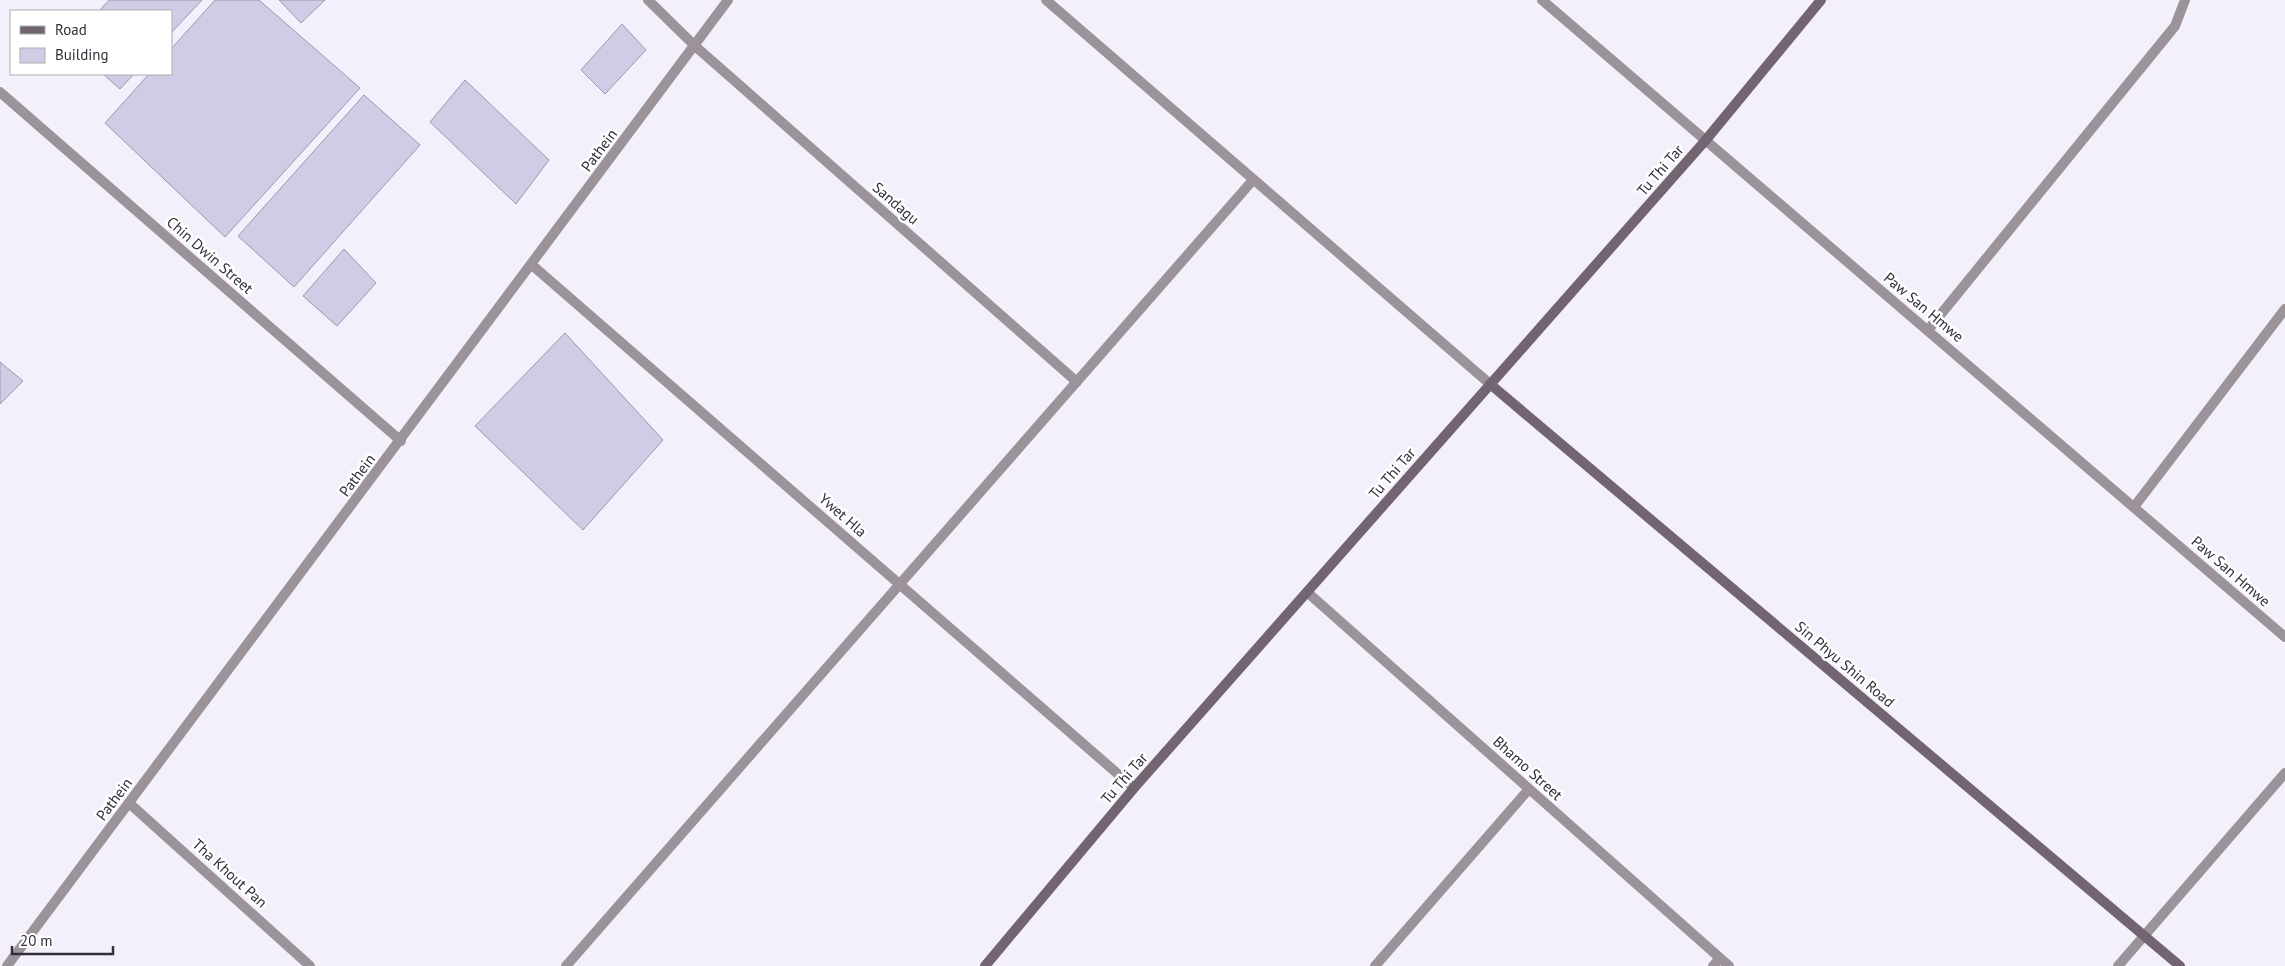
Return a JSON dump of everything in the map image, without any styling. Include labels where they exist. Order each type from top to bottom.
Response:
[{"type":"street","name":"Sandagu","points":[[648,0],[695,46],[1077,382]]},
{"type":"street","name":"Pathein","points":[[7,966],[401,441],[728,0]]},
{"type":"street","points":[[1046,0],[1490,384]]},
{"type":"street","name":"Paw San Hmwe","points":[[1542,0],[2285,637]]},
{"type":"street","name":"Tu Thi Tar","points":[[985,966],[1134,788],[1705,141],[1821,0]]},
{"type":"street","points":[[1928,330],[2175,26],[2185,0]]},
{"type":"street","name":"Chin Dwin Street","points":[[0,92],[401,441]]},
{"type":"street","points":[[566,966],[1253,180]]},
{"type":"street","name":"Ywet Hla","points":[[532,265],[1134,788]]},
{"type":"street","points":[[2134,507],[2285,309]]},
{"type":"street","name":"Sin Phyu Shin Road","points":[[1490,384],[2180,966]]},
{"type":"street","name":"Bhamo Street","points":[[1307,592],[1729,966]]},
{"type":"street","points":[[2118,966],[2285,773]]},
{"type":"street","points":[[1374,966],[1529,789]]},
{"type":"street","name":"Tha Khout Pan","points":[[129,803],[310,966]]},
{"type":"street","points":[[1713,966],[1720,958]]},
{"type":"building","points":[[109,0],[202,0],[172,32],[172,10],[100,10]]},
{"type":"building","points":[[215,0],[259,0],[360,88],[225,237],[105,123],[148,75],[172,75],[172,48]]},
{"type":"building","points":[[279,0],[325,0],[301,23]]},
{"type":"building","points":[[622,24],[646,50],[605,94],[581,70]]},
{"type":"building","points":[[104,75],[133,75],[120,89]]},
{"type":"building","points":[[465,80],[549,160],[516,204],[430,122]]},
{"type":"building","points":[[364,95],[420,145],[294,287],[238,236]]},
{"type":"building","points":[[344,249],[376,283],[337,326],[303,296]]},
{"type":"building","points":[[565,333],[663,440],[583,530],[475,426]]},
{"type":"building","points":[[0,362],[23,381],[0,404]]}]
